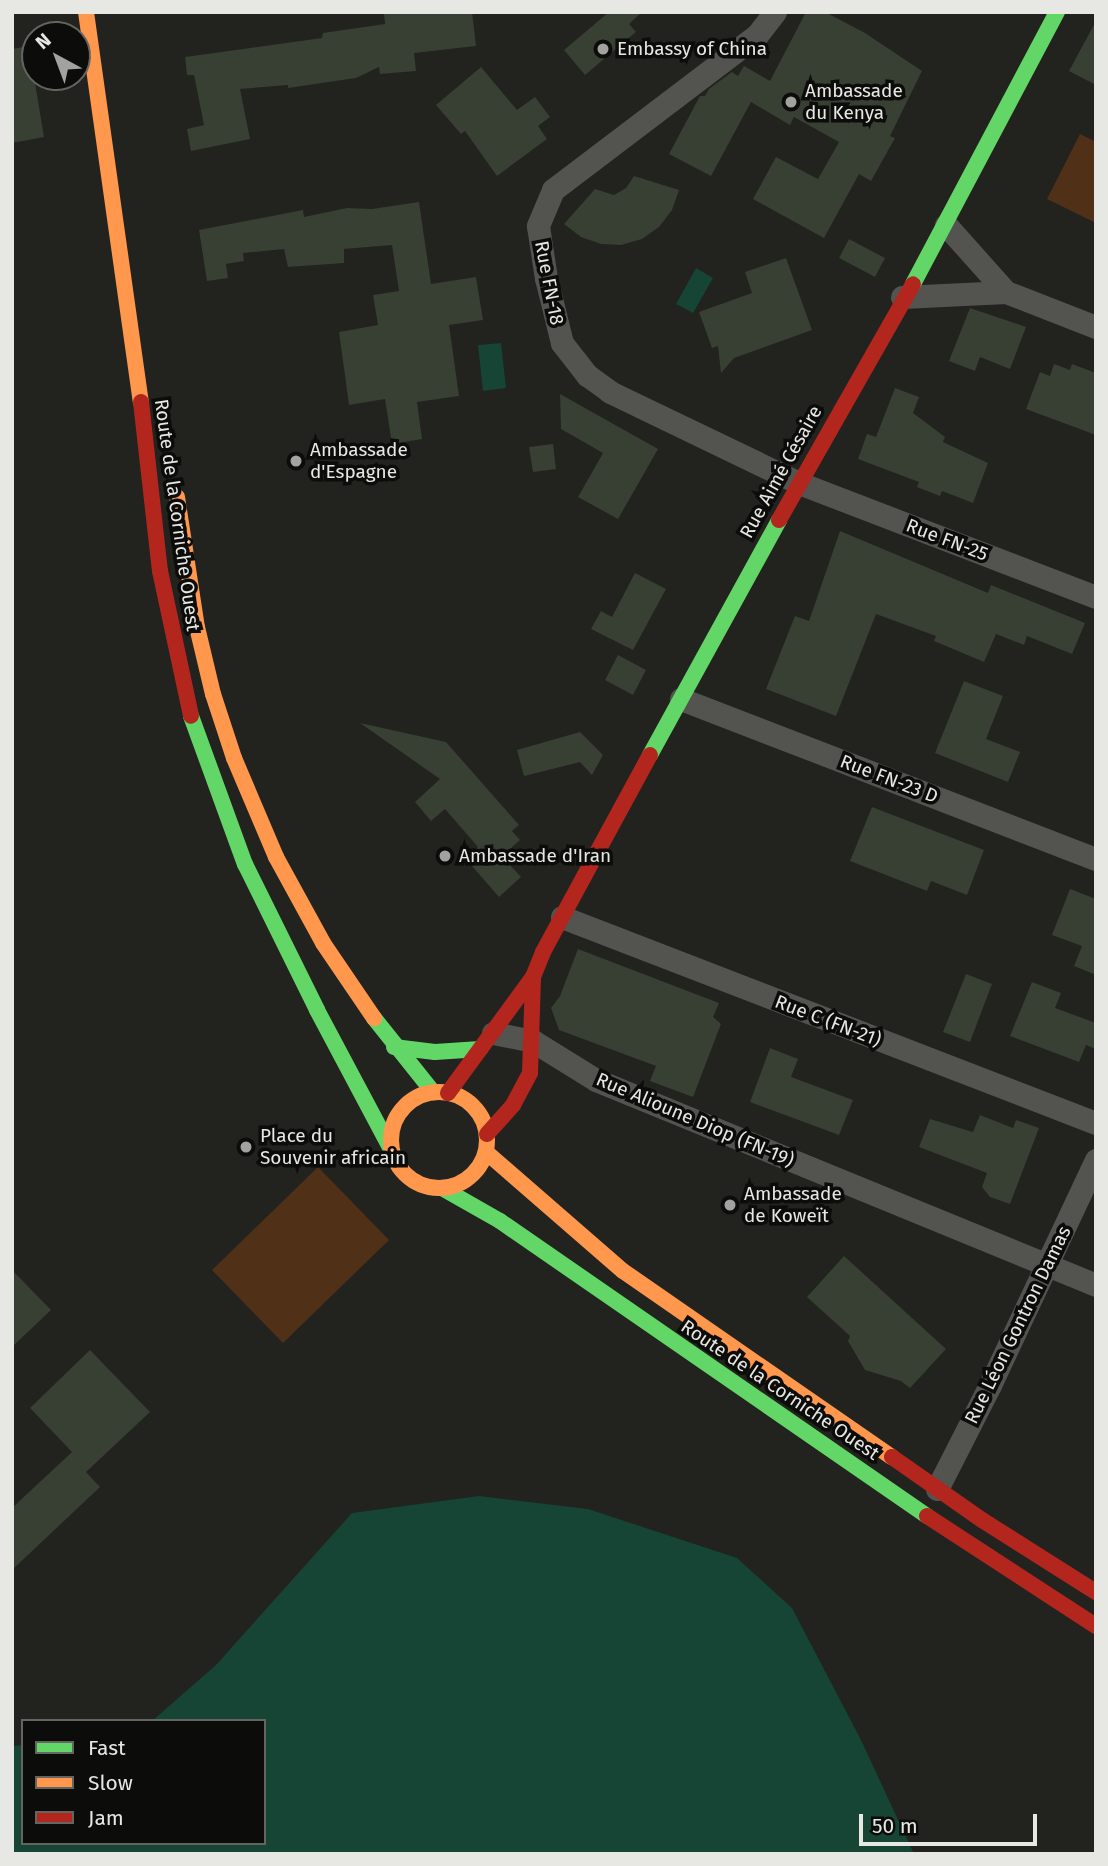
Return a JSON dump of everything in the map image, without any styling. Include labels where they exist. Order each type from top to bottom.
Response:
[{"type":"main road","name":"Route de la Corniche Ouest","points":[[86,12],[130,310],[160,571],[195,733],[251,876],[391,1149]]},
{"type":"main road","name":"Rue Aimé Césaire","points":[[533,977],[543,952],[799,482],[902,297],[946,225],[1057,12]]},
{"type":"main road","name":"Route de la Corniche Ouest","points":[[176,484],[197,627],[213,694],[234,758],[276,857],[323,943],[394,1047],[441,1092]]},
{"type":"main road","points":[[441,1092],[486,1041],[533,977]]},
{"type":"main road","points":[[486,1134],[522,1091],[530,1073],[533,977]]},
{"type":"main road","points":[[394,1047],[435,1052],[486,1041]]},
{"type":"main road","points":[[441,1092],[474,1107],[483,1119],[486,1134],[486,1152],[469,1177],[442,1188],[428,1187],[409,1177],[396,1162],[391,1149],[391,1133],[405,1105],[418,1096],[441,1092]]},
{"type":"main road","name":"Route de la Corniche Ouest","points":[[486,1152],[624,1271],[937,1489],[1096,1592]]},
{"type":"main road","name":"Route de la Corniche Ouest","points":[[442,1188],[500,1221],[956,1536],[1096,1626]]},
{"type":"street","name":"Rue FN-18","points":[[775,12],[757,35],[563,179],[552,190],[537,226],[562,343],[587,375],[610,392],[799,482]]},
{"type":"street","points":[[946,225],[1006,292]]},
{"type":"street","points":[[902,297],[1006,292],[1096,327]]},
{"type":"street","name":"Rue FN-25","points":[[799,482],[1096,597]]},
{"type":"street","name":"Rue FN-23 D","points":[[681,699],[1096,859]]},
{"type":"street","name":"Rue C (FN-21)","points":[[562,917],[1096,1123]]},
{"type":"street","points":[[486,1041],[533,1041]]},
{"type":"street","name":"Rue Alioune Diop (FN-19)","points":[[533,1041],[596,1080],[1096,1285]]},
{"type":"street","name":"Rue Léon Gontron Damas","points":[[937,1489],[1096,1160]]},
{"type":"shaded area","points":[[1080,134],[1096,142],[1096,223],[1047,199]]},
{"type":"shaded area","points":[[696,268],[713,278],[693,313],[676,304]]},
{"type":"shaded area","points":[[501,343],[506,388],[483,391],[478,345]]},
{"type":"shaded area","points":[[318,1167],[389,1240],[283,1343],[212,1270]]},
{"type":"shaded area","points":[[479,1496],[588,1509],[737,1558],[792,1608],[861,1740],[914,1854],[12,1854],[12,1746],[21,1745],[21,1845],[266,1845],[266,1719],[154,1719],[216,1665],[352,1513]]},
{"type":"building","points":[[472,12],[476,46],[414,53],[416,71],[380,74],[379,67],[356,78],[288,88],[288,85],[240,89],[250,139],[191,151],[187,129],[204,125],[194,75],[187,75],[185,57],[322,38],[323,33],[385,24],[384,14]]},
{"type":"building","points":[[609,12],[642,12],[629,24],[636,32],[585,75],[564,50]]},
{"type":"building","points":[[806,12],[825,12],[865,33],[922,71],[890,136],[895,138],[871,181],[859,174],[824,238],[753,199],[776,157],[818,179],[839,142],[794,117],[790,125],[751,102],[711,176],[669,154],[700,96],[705,96],[709,89],[732,72],[738,76],[744,66],[770,81]]},
{"type":"building","points":[[1096,21],[1096,85],[1069,71]]},
{"type":"building","points":[[21,47],[21,91],[36,91],[44,137],[12,143],[12,49]]},
{"type":"building","points":[[481,67],[517,110],[535,97],[550,117],[538,126],[547,139],[497,176],[465,131],[461,134],[436,105]]},
{"type":"building","points":[[634,176],[679,190],[672,210],[659,227],[642,239],[621,245],[601,244],[581,237],[564,224],[595,189],[614,195],[626,188]]},
{"type":"building","points":[[419,202],[431,284],[476,277],[483,320],[449,325],[459,396],[417,402],[422,439],[392,444],[385,399],[349,405],[339,332],[378,325],[373,295],[399,291],[392,245],[344,249],[344,263],[288,267],[284,249],[243,253],[244,261],[226,264],[228,278],[207,281],[199,230],[303,210],[304,217],[347,208],[372,209]]},
{"type":"building","points":[[849,239],[885,258],[875,277],[839,258]]},
{"type":"building","points":[[786,258],[812,330],[734,358],[721,373],[718,346],[712,348],[699,312],[752,293],[745,272]]},
{"type":"building","points":[[970,308],[1026,327],[1010,369],[980,357],[975,371],[949,361]]},
{"type":"building","points":[[1054,364],[1070,370],[1072,364],[1096,373],[1096,435],[1026,409],[1040,372],[1050,376]]},
{"type":"building","points":[[895,388],[919,397],[913,413],[945,437],[943,442],[988,463],[973,503],[942,491],[940,496],[917,487],[919,482],[858,459],[867,434],[876,437]]},
{"type":"building","points":[[560,394],[658,449],[618,519],[578,497],[603,453],[561,429]]},
{"type":"building","points":[[553,444],[556,469],[533,472],[529,447]]},
{"type":"building","points":[[840,531],[988,593],[991,585],[1085,623],[1072,654],[1027,636],[1024,645],[996,634],[984,662],[934,641],[936,636],[876,614],[836,716],[766,689],[795,616],[809,621]]},
{"type":"building","points":[[635,573],[666,589],[633,650],[591,629],[601,611],[612,617]]},
{"type":"building","points":[[618,655],[646,670],[633,695],[605,680]]},
{"type":"building","points":[[964,681],[1003,696],[986,739],[1020,752],[1008,782],[935,753]]},
{"type":"building","points":[[360,723],[446,742],[519,825],[512,831],[520,840],[502,856],[521,877],[499,897],[465,858],[478,847],[445,809],[431,821],[415,802],[440,779]]},
{"type":"building","points":[[580,732],[603,755],[592,775],[580,762],[524,776],[517,750]]},
{"type":"building","points":[[872,807],[984,850],[967,895],[931,881],[927,891],[850,861]]},
{"type":"building","points":[[1070,889],[1096,899],[1096,975],[1074,966],[1082,946],[1052,935]]},
{"type":"building","points":[[578,949],[719,1003],[713,1017],[721,1024],[693,1097],[650,1081],[656,1066],[559,1030],[551,1008],[560,996]]},
{"type":"building","points":[[966,974],[992,984],[970,1042],[943,1032]]},
{"type":"building","points":[[1032,982],[1061,993],[1055,1008],[1096,1023],[1096,1049],[1086,1045],[1079,1062],[1010,1036]]},
{"type":"building","points":[[770,1048],[798,1059],[791,1077],[853,1100],[839,1135],[750,1102]]},
{"type":"building","points":[[980,1115],[1013,1128],[1016,1120],[1039,1128],[1010,1204],[990,1197],[982,1187],[987,1173],[919,1147],[930,1119],[973,1132]]},
{"type":"building","points":[[844,1256],[946,1349],[910,1388],[901,1381],[865,1370],[848,1341],[850,1336],[807,1297]]},
{"type":"building","points":[[12,1270],[51,1310],[12,1347]]},
{"type":"building","points":[[90,1350],[150,1412],[86,1472],[100,1487],[12,1570],[12,1508],[72,1452],[30,1408]]},
{"type":"traffic: fast","points":[[913,284],[1057,12]]},
{"type":"traffic: fast","points":[[650,755],[779,520]]},
{"type":"traffic: fast","points":[[191,716],[245,864],[317,1010],[391,1149]]},
{"type":"traffic: fast","points":[[374,1018],[433,1092]]},
{"type":"traffic: fast","points":[[394,1047],[435,1052],[480,1049]]},
{"type":"traffic: fast","points":[[442,1188],[500,1221],[927,1516]]},
{"type":"traffic: slow","points":[[86,12],[141,402]]},
{"type":"traffic: slow","points":[[177,497],[197,627],[213,694],[234,758],[276,857],[323,943],[374,1018]]},
{"type":"traffic: slow","points":[[439,1092],[457,1096],[473,1106],[483,1122],[487,1140],[483,1158],[473,1174],[457,1184],[439,1188],[421,1184],[405,1174],[395,1158],[391,1140],[395,1122],[405,1106],[421,1096],[439,1092]]},
{"type":"traffic: slow","points":[[486,1152],[623,1271],[892,1457]]},
{"type":"traffic: jam","points":[[779,520],[913,284]]},
{"type":"traffic: jam","points":[[141,402],[160,571],[191,716]]},
{"type":"traffic: jam","points":[[448,1093],[533,977],[543,952],[650,755]]},
{"type":"traffic: jam","points":[[487,1134],[513,1105],[530,1073],[533,977]]},
{"type":"traffic: jam","points":[[892,1457],[982,1520],[1096,1592]]},
{"type":"traffic: jam","points":[[927,1516],[1096,1626]]},
{"type":"place","name":"Embassy of China","points":[[603,49]]},
{"type":"place","name":"Ambassade du Kenya","points":[[791,102]]},
{"type":"place","name":"Ambassade d'Espagne","points":[[296,461]]},
{"type":"place","name":"Ambassade d'Iran","points":[[445,856]]},
{"type":"place","name":"Place du Souvenir africain","points":[[246,1147]]},
{"type":"place","name":"Ambassade de Koweït","points":[[730,1205]]}]
